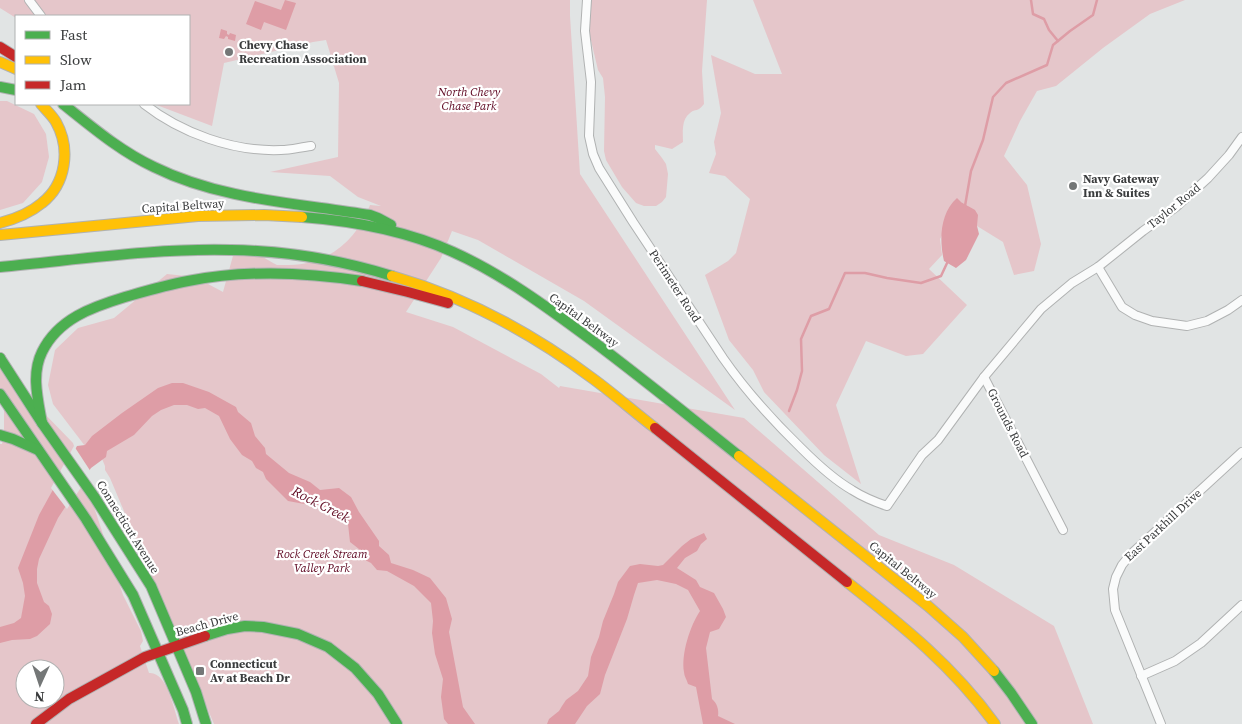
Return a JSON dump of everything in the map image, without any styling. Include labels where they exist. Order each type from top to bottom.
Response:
[{"type":"main road","points":[[0,47],[15,56]]},
{"type":"main road","points":[[0,62],[15,69]]},
{"type":"main road","points":[[0,87],[15,90]]},
{"type":"main road","points":[[0,223],[24,215],[40,205],[52,193],[61,178],[65,161],[61,133],[54,118],[42,105]]},
{"type":"main road","points":[[65,105],[90,126],[136,158],[189,183],[285,203],[332,208],[375,217],[407,234]]},
{"type":"main road","points":[[69,105],[90,126]]},
{"type":"main road","name":"Capital Beltway","points":[[0,235],[190,217],[237,214],[285,215],[331,220],[407,234],[452,252],[492,273],[568,322],[901,584],[971,645],[998,676],[1032,724]]},
{"type":"main road","points":[[0,267],[136,254],[190,251],[237,250],[283,253],[325,258],[402,278],[441,292],[476,308],[510,324],[592,378],[884,611],[917,638],[945,665],[973,695],[995,724]]},
{"type":"main road","points":[[42,423],[37,395],[36,378],[38,365],[51,336],[62,324],[78,314],[98,306],[169,285],[239,274],[300,274],[333,277],[366,282],[428,298],[510,324]]},
{"type":"main road","name":"Connecticut Avenue","points":[[0,358],[42,423],[95,498],[150,586],[196,692],[206,724]]},
{"type":"main road","points":[[0,394],[86,519],[133,595],[183,710],[187,724]]},
{"type":"main road","points":[[0,436],[13,439],[38,450]]},
{"type":"main road","name":"Beach Drive","points":[[36,724],[69,699],[145,657],[227,629],[245,626],[263,627],[298,634],[328,647],[355,668],[378,694],[397,724]]},
{"type":"street","points":[[29,0],[40,15]]},
{"type":"street","name":"Perimeter Road","points":[[587,0],[585,31],[591,82],[589,136],[593,154],[599,168],[735,376],[764,412],[828,473],[851,489],[887,506],[922,455],[938,440],[984,377]]},
{"type":"street","points":[[145,105],[156,114],[176,124],[203,136],[223,142],[267,150],[311,146]]},
{"type":"street","name":"Taylor Road","points":[[1098,268],[1143,230],[1191,194],[1232,152],[1242,137]]},
{"type":"street","points":[[1098,268],[1122,307],[1152,321],[1187,326],[1194,325],[1207,321],[1242,300]]},
{"type":"street","name":"Grounds Road","points":[[1063,530],[984,377],[1042,309],[1072,283],[1098,268]]},
{"type":"street","name":"East Parkhill Drive","points":[[1161,724],[1115,610],[1113,589],[1122,565],[1130,555],[1242,452]]},
{"type":"street","points":[[1141,676],[1174,661],[1201,643],[1242,606]]},
{"type":"green space","name":"Rock Creek Stream Valley Park","points":[[0,0],[570,0],[580,174],[735,410],[584,301],[478,240],[452,231],[441,258],[406,312],[453,327],[541,374],[559,388],[560,386],[744,418],[879,535],[954,565],[1054,626],[1093,724],[214,724],[105,470],[93,437],[85,446],[53,404],[48,385],[55,350],[78,328],[114,318],[167,274],[195,277],[223,292],[236,245],[277,265],[303,264],[316,261],[339,248],[349,239],[364,218],[370,205],[381,206],[358,197],[330,176],[270,172],[338,157],[339,83],[326,40],[224,63],[212,126],[157,105],[190,105],[190,15],[15,15],[15,17],[0,8]]},
{"type":"green space","points":[[589,0],[707,0],[702,71],[704,104],[700,109],[690,113],[685,119],[683,142],[672,149],[655,145],[655,149],[666,164],[668,174],[666,197],[656,206],[644,206],[636,203],[622,187],[606,160],[604,151],[605,97],[603,78],[598,70],[589,32],[587,17]]},
{"type":"green space","points":[[753,0],[1185,0],[1150,14],[1103,48],[1056,86],[1037,91],[1020,121],[1004,156],[1027,185],[1041,244],[1034,271],[1014,275],[1003,242],[977,226],[968,206],[961,202],[940,239],[942,255],[929,269],[967,305],[923,354],[906,356],[866,341],[836,405],[861,484],[824,455],[764,392],[753,370],[729,340],[705,275],[728,261],[736,253],[750,199],[725,176],[709,173],[716,154],[714,142],[721,113],[711,55],[755,74],[782,74]]},
{"type":"green space","points":[[0,101],[7,101],[34,114],[46,134],[49,157],[42,182],[23,203],[0,210]]},
{"type":"green space","points":[[0,368],[73,443],[123,595],[141,631],[143,641],[140,646],[149,673],[161,678],[169,692],[179,724],[0,724],[0,444],[2,444],[4,429],[4,411],[0,391]]},
{"type":"water","points":[[285,0],[296,3],[286,30],[264,22],[261,30],[246,24],[255,1],[281,10]]},
{"type":"water","points":[[221,29],[227,31],[229,35],[230,33],[236,35],[235,41],[228,39],[226,36],[224,39],[219,38]]},
{"type":"water","points":[[957,198],[975,210],[978,215],[977,226],[979,234],[966,260],[956,268],[944,261],[941,236],[947,211]]},
{"type":"water","name":"Rock Creek","points":[[172,383],[183,383],[209,392],[236,407],[238,412],[251,423],[255,436],[265,448],[266,454],[289,473],[310,482],[320,490],[339,488],[351,497],[379,541],[379,546],[389,555],[391,563],[430,578],[446,598],[452,619],[449,632],[463,707],[475,724],[448,724],[444,719],[441,697],[443,679],[435,654],[431,603],[414,586],[387,571],[377,570],[371,563],[363,559],[359,549],[350,542],[348,524],[321,507],[288,501],[266,479],[263,472],[256,468],[252,461],[242,455],[230,439],[219,416],[205,408],[198,409],[187,405],[174,405],[161,410],[152,416],[134,435],[107,451],[106,457],[91,468],[58,518],[39,559],[37,583],[44,602],[49,606],[52,614],[50,624],[37,636],[30,639],[0,643],[0,627],[14,623],[21,618],[25,596],[18,568],[39,515],[77,446],[85,445],[92,436],[122,413],[158,388]]},
{"type":"water","points":[[704,533],[707,539],[697,551],[685,558],[677,568],[696,580],[700,587],[714,593],[726,617],[719,629],[710,632],[706,648],[712,699],[717,707],[718,716],[735,724],[703,724],[696,687],[688,684],[684,675],[683,665],[687,640],[700,611],[688,590],[676,584],[657,580],[638,583],[600,694],[587,706],[575,724],[547,724],[549,719],[559,711],[566,700],[578,691],[588,676],[591,657],[603,621],[618,582],[630,566],[640,564],[663,565],[682,546]]},
{"type":"pier","points":[[74,446],[91,472],[67,509],[51,488]]},
{"type":"waterway","points":[[1031,0],[1033,14],[1044,19],[1049,30],[1058,41]]},
{"type":"waterway","points":[[965,206],[971,171],[983,140],[993,97],[1006,83],[1047,65],[1053,45],[1093,15],[1097,0]]},
{"type":"waterway","points":[[789,411],[802,371],[801,339],[811,316],[829,309],[845,273],[865,273],[921,283],[941,276],[948,261]]},
{"type":"traffic: fast","points":[[0,87],[15,90]]},
{"type":"traffic: fast","points":[[64,105],[130,154],[180,178],[233,194],[370,215],[391,225]]},
{"type":"traffic: fast","points":[[302,217],[360,224],[398,232],[435,244],[489,270],[541,303],[590,339],[739,456]]},
{"type":"traffic: fast","points":[[0,267],[116,255],[231,250],[313,257],[353,265],[392,276]]},
{"type":"traffic: fast","points":[[42,423],[36,378],[42,352],[57,331],[88,310],[164,286],[209,277],[297,274],[362,281]]},
{"type":"traffic: fast","points":[[0,358],[42,423],[95,498],[151,586],[196,692],[206,724]]},
{"type":"traffic: fast","points":[[0,394],[86,519],[133,595],[183,710],[187,724]]},
{"type":"traffic: fast","points":[[0,435],[38,450]]},
{"type":"traffic: fast","points":[[205,636],[245,626],[263,627],[298,634],[328,647],[355,668],[378,694],[397,724]]},
{"type":"traffic: fast","points":[[994,671],[1032,724]]},
{"type":"traffic: slow","points":[[0,62],[15,69]]},
{"type":"traffic: slow","points":[[0,223],[11,220],[37,207],[50,195],[61,176],[64,166],[64,143],[54,119],[42,105]]},
{"type":"traffic: slow","points":[[0,235],[198,216],[264,215],[302,217]]},
{"type":"traffic: slow","points":[[392,276],[446,294],[522,331],[592,378],[655,428]]},
{"type":"traffic: slow","points":[[739,456],[928,606],[963,637],[994,671]]},
{"type":"traffic: slow","points":[[847,582],[907,631],[944,665],[979,703],[995,724]]},
{"type":"traffic: jam","points":[[0,47],[15,56]]},
{"type":"traffic: jam","points":[[362,281],[448,303]]},
{"type":"traffic: jam","points":[[655,428],[847,582]]},
{"type":"traffic: jam","points":[[36,724],[69,699],[145,657],[205,636]]},
{"type":"place","name":"Chevy Chase Recreation Association","points":[[229,52]]},
{"type":"place","name":"Navy Gateway Inn & Suites","points":[[1073,186]]},
{"type":"place","name":"Connecticut Av at Beach Dr","points":[[200,671]]},
{"type":"park label","name":"North Chevy Chase Park","points":[[469,99]]}]
